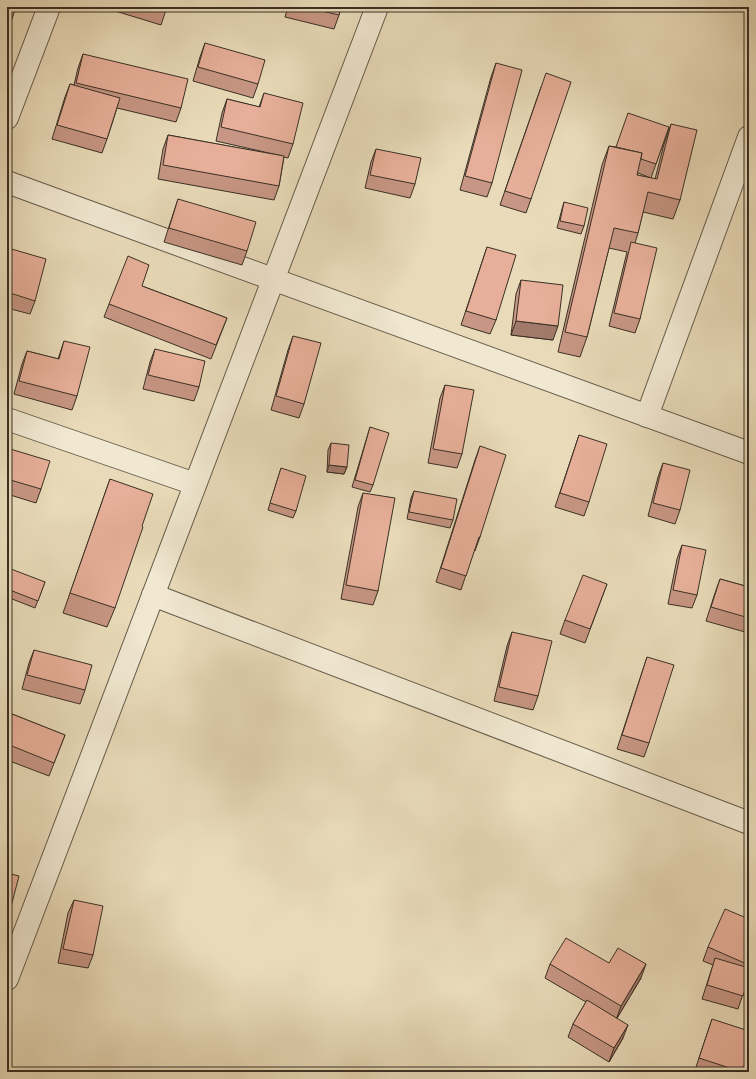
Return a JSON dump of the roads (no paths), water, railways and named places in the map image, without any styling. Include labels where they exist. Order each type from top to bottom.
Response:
[{"type":"street","points":[[7,118],[49,7]]},
{"type":"street","points":[[7,979],[377,7]]},
{"type":"street","points":[[647,416],[749,137]]},
{"type":"street","points":[[7,182],[749,453]]},
{"type":"street","points":[[7,419],[195,484]]},
{"type":"street","points":[[153,595],[749,823]]}]
